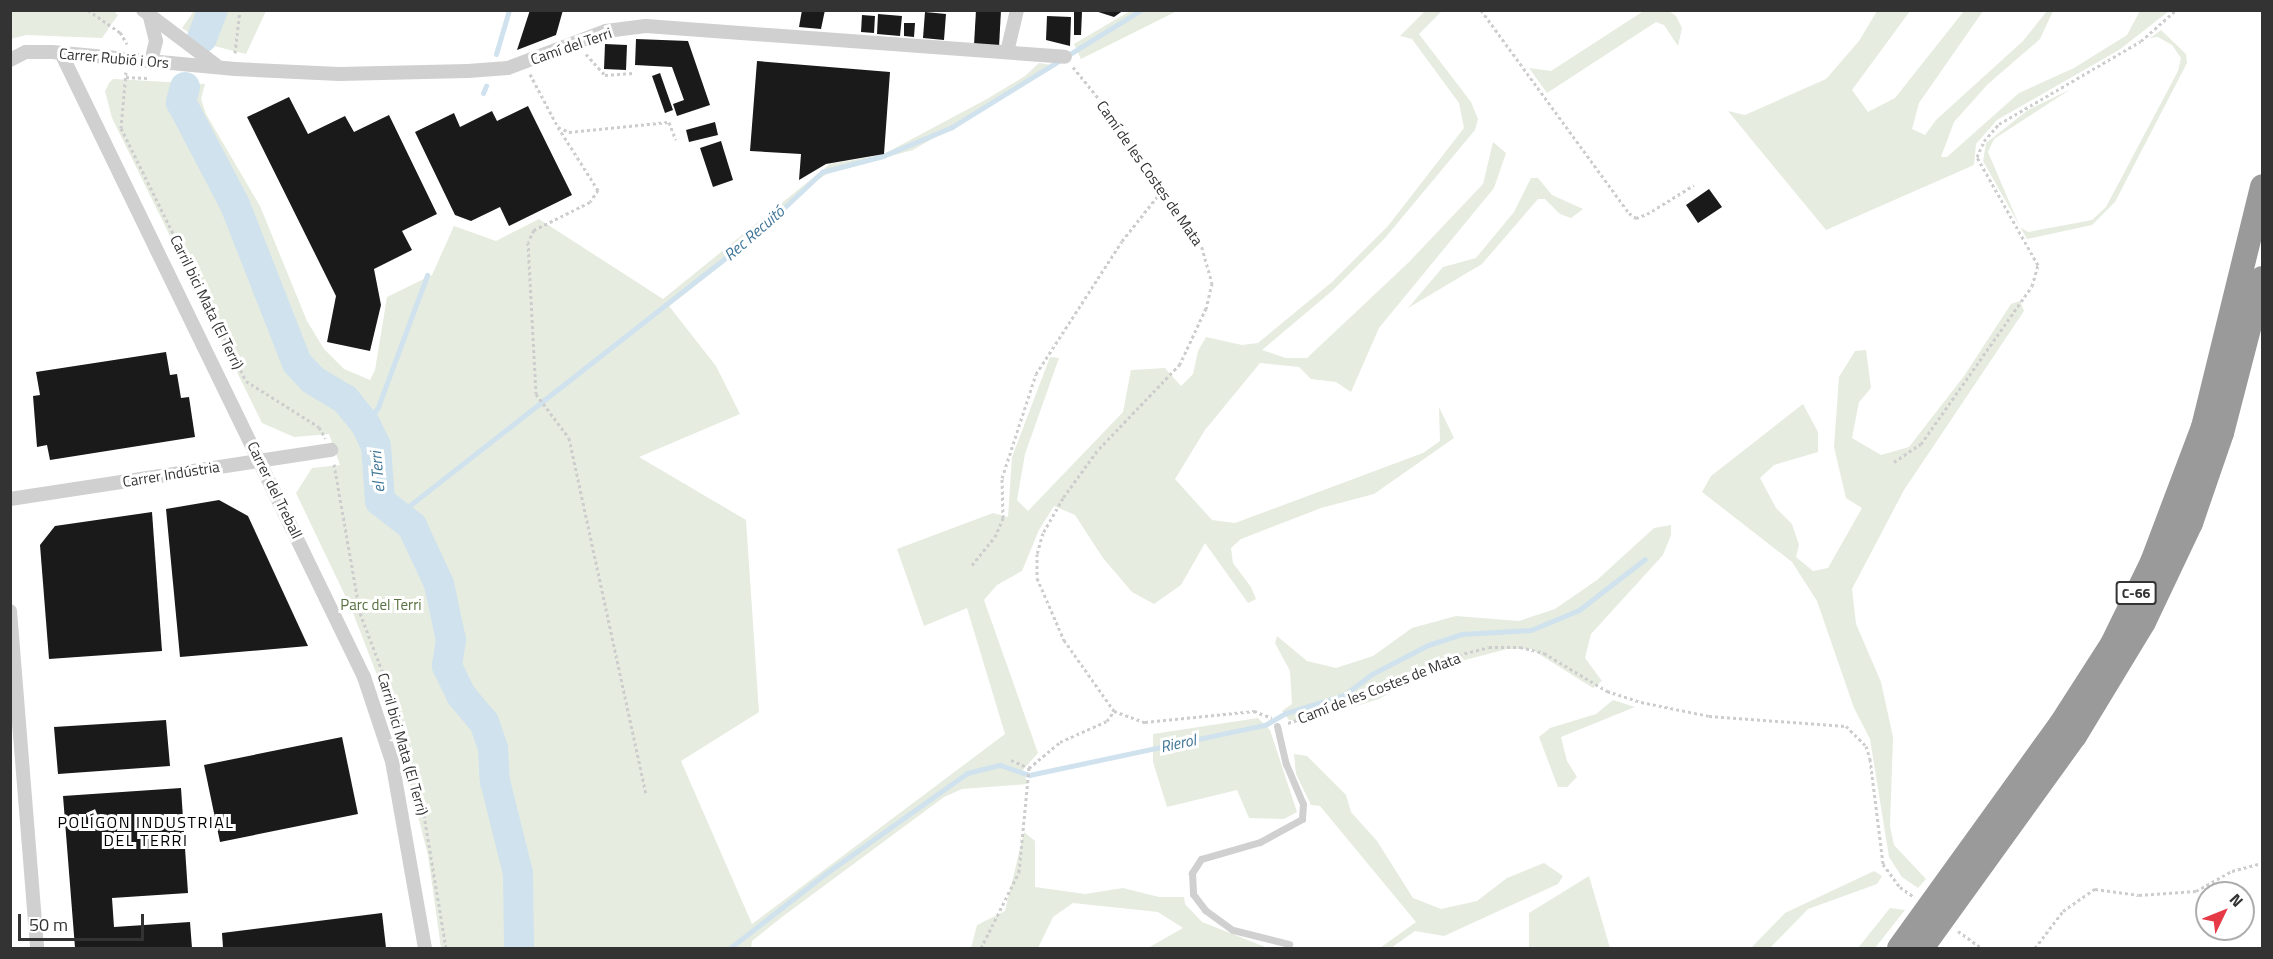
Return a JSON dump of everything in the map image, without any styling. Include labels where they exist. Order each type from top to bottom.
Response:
[{"type":"highway","name":"C-66","points":[[1899,948],[2060,725],[2112,644],[2147,572],[2203,427],[2262,186]]},
{"type":"highway","name":"C-66","points":[[1922,948],[2075,736],[2145,622],[2191,523],[2222,433],[2262,278]]},
{"type":"street","points":[[1007,52],[1017,10]]},
{"type":"street","name":"Camí del Terri","points":[[147,14],[219,67],[235,69],[399,74],[508,68],[606,31],[646,26],[686,26],[1065,57]]},
{"type":"street","name":"Camí del Terri","points":[[147,14],[155,29],[152,61]]},
{"type":"street","name":"Carrer Rubió i Ors","points":[[10,60],[26,52],[61,53],[219,67]]},
{"type":"street","name":"Carrer del Treball","points":[[61,53],[83,106],[261,459],[364,677],[392,761],[425,948]]},
{"type":"street","name":"Carrer Indústria","points":[[10,499],[331,450]]},
{"type":"street","points":[[10,611],[37,948]]},
{"type":"lane","points":[[1277,726],[1286,764],[1303,804],[1302,819],[1260,842],[1201,859],[1192,873],[1193,894],[1205,910],[1233,930],[1289,944]]},
{"type":"path","name":"Carril bici Mata (El Terri)","points":[[88,10],[127,39],[121,128],[246,381],[319,427],[331,450],[360,613],[392,694],[421,797],[446,948]]},
{"type":"path","points":[[235,69],[240,10]]},
{"type":"path","points":[[1481,10],[1629,213],[1636,218],[1647,214],[1694,185]]},
{"type":"path","points":[[1894,462],[1921,444],[2032,286],[2038,265],[1977,157],[1984,141],[1999,124],[2141,41],[2176,10]]},
{"type":"path","points":[[572,45],[605,75],[633,73]]},
{"type":"path","name":"Camí de les Costes de Mata","points":[[1065,57],[1117,121],[1200,241],[1209,263],[1212,284],[1206,308],[1180,364],[1097,451],[1063,498],[1043,533],[1037,554],[1037,578],[1045,603],[1083,670],[1114,711]]},
{"type":"path","points":[[522,63],[537,82],[558,127],[598,190],[590,202],[534,230],[528,242],[536,394],[569,438],[646,794]]},
{"type":"path","points":[[558,127],[569,132],[669,122],[676,140]]},
{"type":"path","points":[[972,566],[995,537],[1003,518],[1002,478],[1036,374],[1115,250],[1164,189]]},
{"type":"path","name":"Camí de les Costes de Mata","points":[[1277,726],[1329,710],[1446,658],[1489,647],[1520,647],[1544,653],[1606,691],[1641,702],[1709,716],[1845,726],[1866,746],[1883,864],[1900,887]]},
{"type":"path","points":[[981,948],[1019,872],[1029,768],[1060,742],[1107,721],[1114,711],[1145,722],[1254,711],[1271,715],[1277,726]]},
{"type":"path","points":[[1011,760],[1029,768]]},
{"type":"path","points":[[2035,948],[2063,911],[2095,889],[2139,895],[2196,891],[2232,871],[2262,863]]},
{"type":"path","points":[[1966,937],[1981,948]]},
{"type":"green space","points":[[112,10],[118,15],[102,38],[26,35],[11,39],[11,11]]},
{"type":"green space","points":[[194,11],[266,11],[246,54],[206,44],[182,28]]},
{"type":"green space","points":[[1130,11],[1177,11],[1081,59],[1074,44]]},
{"type":"green space","name":"Parc del Terri","points":[[1425,11],[1442,11],[1419,34],[1471,102],[1478,119],[1475,130],[1385,238],[1332,291],[1262,350],[1286,358],[1307,358],[1408,263],[1483,184],[1493,142],[1506,153],[1494,188],[1379,328],[1351,392],[1336,382],[1311,379],[1299,367],[1260,363],[1205,430],[1175,479],[1212,520],[1235,523],[1423,453],[1440,441],[1439,407],[1454,438],[1374,494],[1321,508],[1241,539],[1231,548],[1233,563],[1251,587],[1256,599],[1248,603],[1205,543],[1181,585],[1154,604],[1132,592],[1103,558],[1075,515],[1054,506],[1039,530],[1022,571],[997,585],[984,600],[1038,753],[1023,770],[1028,784],[962,789],[944,797],[782,917],[752,941],[751,948],[441,948],[428,855],[391,711],[351,608],[296,493],[312,468],[340,465],[329,434],[294,437],[262,423],[112,118],[105,91],[113,79],[205,84],[201,99],[206,114],[260,206],[307,321],[324,349],[344,369],[370,380],[375,370],[387,297],[432,275],[454,226],[496,241],[539,219],[663,299],[830,164],[882,155],[987,99],[1025,76],[1039,63],[1057,66],[913,150],[828,173],[807,187],[750,243],[669,306],[716,366],[740,414],[639,457],[746,520],[759,712],[681,761],[752,924],[1005,734],[967,608],[924,626],[897,549],[993,513],[1008,517],[1012,457],[1050,357],[1059,358],[1025,454],[1017,500],[1028,511],[1123,412],[1131,370],[1165,368],[1181,386],[1193,374],[1198,351],[1206,337],[1242,345],[1258,343],[1332,282],[1388,226],[1464,128],[1459,103],[1412,39],[1400,36]]},
{"type":"green space","points":[[1669,11],[1676,16],[1682,28],[1678,46],[1664,25],[1656,22],[1547,93],[1529,68],[1551,71],[1642,12]]},
{"type":"green space","points":[[1877,11],[1910,11],[1852,90],[1868,112],[1895,98],[1964,11],[1983,11],[1919,103],[1912,129],[1925,135],[1936,120],[2023,41],[2047,11],[2053,11],[2040,39],[1988,84],[1954,122],[1941,157],[1947,157],[2019,93],[2074,68],[2127,35],[2140,11],[2169,11],[2119,50],[1997,120],[1976,144],[1974,165],[1826,230],[1728,111],[1745,115],[1826,79],[1859,41]]},
{"type":"green space","points":[[2161,30],[2186,54],[2187,63],[2115,202],[2092,225],[2027,239],[2020,227],[2028,232],[2092,220],[2106,207],[2178,71],[2181,58],[2172,45],[2158,37],[2150,38]]},
{"type":"green space","points":[[2071,89],[1994,139],[1988,152],[2019,225],[1983,161],[1986,143],[2028,110]]},
{"type":"green space","points":[[1531,178],[1538,178],[1552,195],[1583,209],[1571,218],[1560,214],[1545,199],[1538,199],[1482,264],[1408,308],[1443,267],[1476,258],[1514,212]]},
{"type":"green space","points":[[2020,301],[2024,311],[1904,490],[1852,589],[1856,624],[1881,682],[1893,737],[1890,826],[1894,845],[1926,879],[1918,888],[1902,877],[1889,857],[1870,739],[1854,708],[1817,601],[1792,562],[1702,492],[1711,476],[1803,404],[1818,432],[1818,452],[1774,465],[1760,478],[1776,508],[1792,524],[1799,545],[1796,557],[1813,571],[1828,568],[1862,508],[1846,498],[1834,447],[1839,377],[1855,351],[1866,350],[1871,388],[1859,402],[1852,438],[1881,455],[1909,447],[1964,376],[2011,304]]},
{"type":"green space","points":[[1671,525],[1671,535],[1663,555],[1591,634],[1585,658],[1602,681],[1593,688],[1531,649],[1507,649],[1427,670],[1379,699],[1311,720],[1289,720],[1282,711],[1292,704],[1290,671],[1275,643],[1277,636],[1307,661],[1336,668],[1373,656],[1412,628],[1456,616],[1519,621],[1555,609],[1597,580],[1654,528]]},
{"type":"green space","points":[[1613,700],[1635,707],[1561,737],[1567,761],[1577,777],[1567,787],[1558,787],[1539,737],[1550,728],[1596,714]]},
{"type":"green space","points":[[1258,718],[1270,730],[1297,812],[1284,819],[1249,818],[1237,790],[1167,807],[1153,762],[1153,734]]},
{"type":"green space","points":[[1294,754],[1307,756],[1346,795],[1351,812],[1377,841],[1413,898],[1441,909],[1477,901],[1507,878],[1544,863],[1563,876],[1558,884],[1444,936],[1415,931],[1391,948],[1380,948],[1416,922],[1320,806],[1311,805],[1296,774]]},
{"type":"green space","points":[[1024,832],[1035,841],[1035,887],[1085,894],[1123,888],[1159,897],[1184,897],[1185,904],[1202,922],[1268,948],[1148,948],[1183,928],[1158,912],[1073,903],[1053,917],[1038,948],[971,948],[977,925],[1005,911]]},
{"type":"green space","points":[[1874,871],[1882,876],[1877,884],[1808,909],[1770,948],[1751,948],[1785,913]]},
{"type":"green space","points":[[1589,876],[1610,948],[1529,948],[1529,913]]},
{"type":"green space","points":[[1890,908],[1905,910],[1875,948],[1858,948]]},
{"type":"building","points":[[530,10],[563,10],[556,35],[517,50]]},
{"type":"building","points":[[802,10],[825,10],[821,29],[799,27]]},
{"type":"building","points":[[976,10],[1001,10],[999,47],[974,45]]},
{"type":"building","points":[[1092,10],[1124,10],[1114,17]]},
{"type":"building","points":[[925,12],[946,14],[944,40],[923,38]]},
{"type":"building","points":[[1074,12],[1082,12],[1081,35],[1074,35]]},
{"type":"building","points":[[878,14],[902,16],[900,36],[877,34]]},
{"type":"building","points":[[862,15],[875,16],[874,33],[861,32]]},
{"type":"building","points":[[1047,16],[1071,17],[1070,46],[1046,40]]},
{"type":"building","points":[[904,23],[915,23],[914,37],[904,36]]},
{"type":"building","points":[[636,39],[688,41],[710,105],[677,116],[673,104],[684,100],[672,67],[635,65]]},
{"type":"building","points":[[605,44],[627,45],[626,70],[604,69]]},
{"type":"building","points":[[757,61],[890,72],[884,154],[826,164],[799,180],[801,154],[750,151]]},
{"type":"building","points":[[660,73],[673,110],[665,113],[652,76]]},
{"type":"building","points":[[289,97],[308,134],[345,116],[354,132],[389,115],[437,214],[402,231],[412,250],[374,269],[381,305],[370,351],[327,342],[336,296],[247,117]]},
{"type":"building","points":[[528,106],[572,195],[509,226],[500,207],[471,221],[455,215],[415,132],[454,113],[460,127],[492,111],[497,121]]},
{"type":"building","points":[[715,122],[718,135],[689,142],[686,130]]},
{"type":"building","points":[[721,141],[733,180],[713,187],[700,148]]},
{"type":"building","points":[[1709,189],[1722,207],[1698,223],[1686,205]]},
{"type":"building","points":[[166,352],[170,375],[177,374],[181,398],[189,397],[195,437],[50,460],[47,445],[37,447],[33,396],[40,395],[36,372]]},
{"type":"building","points":[[219,500],[248,516],[308,646],[180,657],[166,509]]},
{"type":"building","points":[[152,512],[162,651],[49,659],[40,545],[55,526]]},
{"type":"building","points":[[166,720],[170,766],[58,774],[54,727]]},
{"type":"building","points":[[342,737],[358,814],[220,842],[204,765]]},
{"type":"building","points":[[181,788],[188,893],[112,898],[114,927],[190,922],[192,948],[75,948],[63,796]]},
{"type":"building","points":[[382,913],[386,948],[223,948],[222,933]]},
{"type":"waterway","name":"el Terri","points":[[202,38],[213,10]]},
{"type":"waterway","points":[[496,54],[509,10]]},
{"type":"waterway","name":"Rec Recuitó","points":[[400,513],[756,234],[822,172],[883,156],[952,127],[1141,10]]},
{"type":"waterway","points":[[483,93],[486,86]]},
{"type":"waterway","name":"el Terri","points":[[185,87],[181,102],[235,205],[297,363],[313,380],[345,399],[366,425],[376,446],[380,501],[412,526],[439,584],[451,640],[447,666],[461,695],[484,722],[493,748],[495,781],[518,873],[519,948]]},
{"type":"waterway","points":[[366,425],[378,407],[427,275]]},
{"type":"waterway","name":"Rierol","points":[[730,948],[825,874],[967,773],[1000,765],[1029,775],[1265,725],[1286,713],[1344,695],[1372,674],[1428,645],[1462,634],[1531,630],[1579,610],[1645,559]]},
{"type":"district","name":"POLÍGON INDUSTRIAL DEL TERRI","points":[[146,831]]}]
